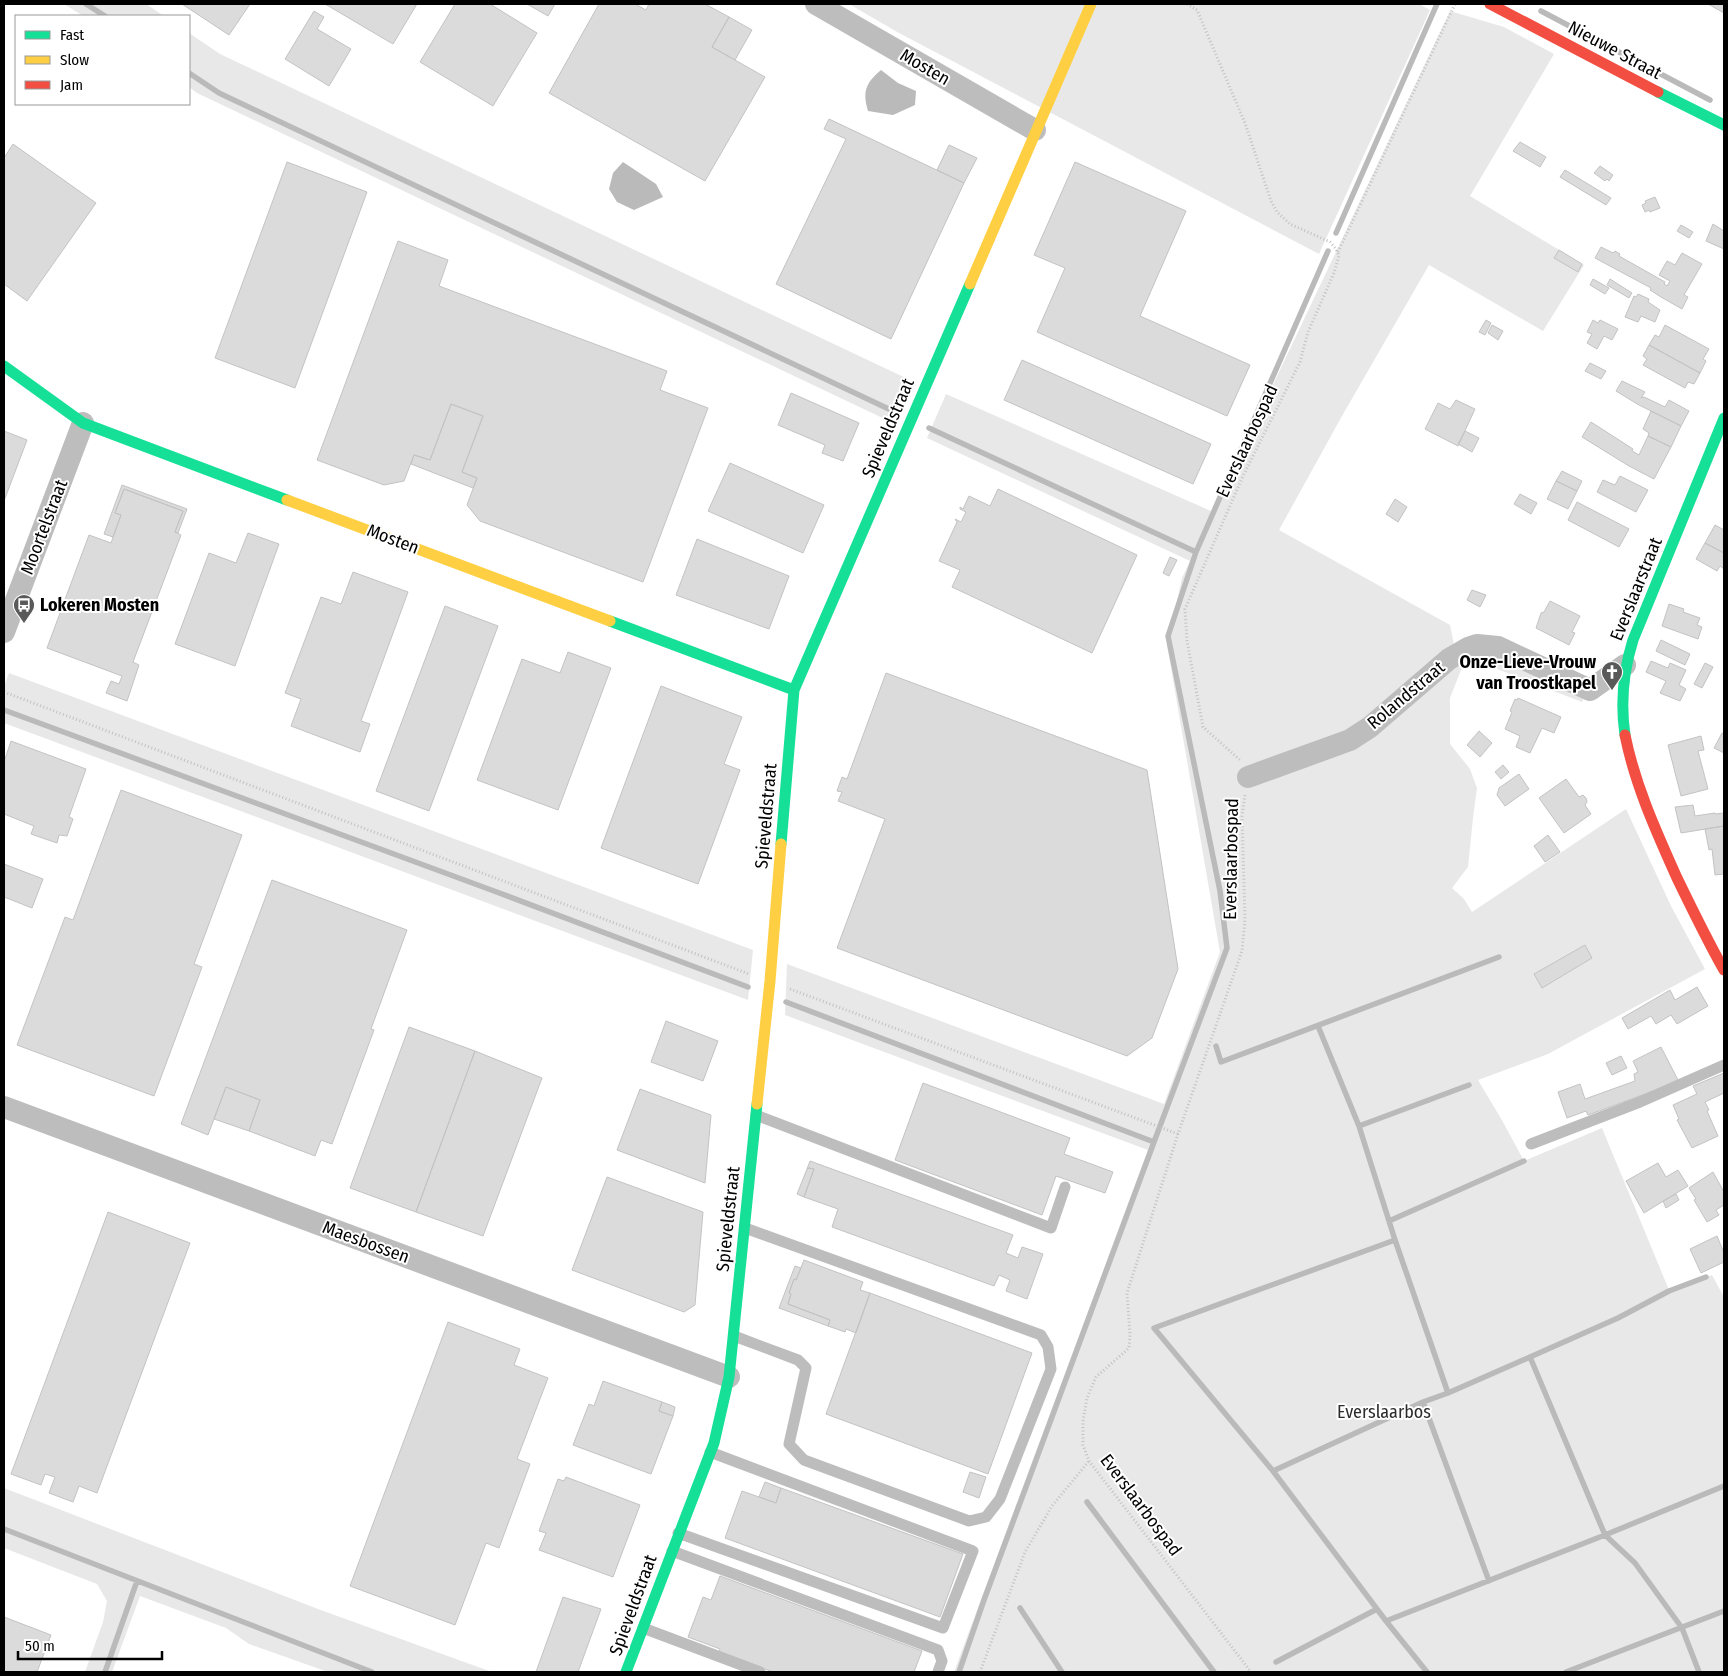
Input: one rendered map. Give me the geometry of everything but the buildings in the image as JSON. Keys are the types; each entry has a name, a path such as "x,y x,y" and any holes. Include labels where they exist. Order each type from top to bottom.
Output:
{"street":[{"name":"Mosten","path":"816,4 1035,130"},
{"name":"Spieveldstraat","path":"626,1672 714,1443 729,1377 770,981 794,690 1091,4"},
{"name":"Nieuwe Straat","path":"1490,4 1724,125"},
{"name":"Mosten","path":"4,366 83,423 794,690"},
{"name":"Everslaarstraat","path":"1724,418 1632,640 1625,665 1622,710 1626,741 1647,810 1696,916 1724,970"},
{"name":"Moortelstraat","path":"4,632 83,423"},
{"name":"Rolandstraat","path":"1248,777 1350,740 1370,727 1449,659 1477,645 1498,647 1590,690 1622,710"},
{"path":"1590,690 1625,665"},
{"name":"Maesbossen","path":"4,1108 729,1377"}],"lane":[{"path":"1530,1144 1640,1102 1724,1065"},
{"path":"756,1115 1051,1228 1065,1187"},
{"path":"734,1336 798,1360 806,1368 789,1444 804,1460 968,1521 986,1517 1000,1499 1050,1369 1048,1347 1041,1335 745,1228"},
{"path":"678,1533 943,1628 973,1551 710,1452"},
{"path":"672,1550 938,1650 942,1661 938,1672"},
{"path":"643,1628 760,1672"}],"path":[{"path":"1187,4 1197,10 1245,123 1271,201 1277,212 1290,224 1330,242 1338,252"},
{"name":"Everslaarbospad","path":"1251,1672 1089,1461 1083,1445 1082,1421 1087,1398 1096,1378 1129,1348 1127,1293 1178,1134 1242,951 1245,920 1242,816 1248,777 1247,767 1203,727 1187,641 1185,609 1244,476 1300,362 1308,332 1334,273 1339,256 1338,252 1456,4"},
{"path":"4,692 1178,1134"},
{"path":"980,1672 1025,1552 1052,1506 1089,1461"}],"green space":[{"path":"64,4 146,4 162,15 81,15"},
{"path":"849,4 1419,4 1430,10 1319,254 899,33"},
{"name":"Everslaarbos","path":"1450,11 1504,27 1554,54 1470,196 1584,265 1543,331 1429,265 1279,530 1450,625 1454,645 1591,681 1582,702 1479,662 1469,664 1461,670 1450,698 1450,744 1470,769 1477,788 1468,867 1452,888 1464,899 1472,912 1626,809 1671,906 1705,969 1548,1054 1478,1080 1524,1161 1602,1128 1669,1290 1712,1275 1724,1297 1724,1672 954,1672 1148,1150 785,1015 787,964 1164,1104 1220,952 1167,645 1182,578 1190,561 927,438 946,394 1211,511 1190,560"},
{"path":"190,34 220,54 910,380 891,422 197,93 190,88"},
{"path":"9,673 753,950 748,1000 4,723 4,686"},
{"path":"4,1488 318,1609 492,1672 328,1672 249,1644 226,1628 140,1596 112,1672 85,1672 103,1622 107,1601 97,1584 4,1548"}],"shaded area":[{"path":"881,70 898,83 916,91 915,105 893,115 868,111 865,98 867,88 872,79"},
{"path":"623,162 656,184 663,197 634,210 617,202 609,189 613,173"}],"waterway":[{"path":"86,4 103,15"},
{"path":"1336,233 1437,4"},
{"path":"1541,11 1710,100"},
{"path":"190,74 219,93 893,411"},
{"path":"1196,552 1328,251"},
{"path":"929,428 1196,552 1168,636 1220,891 1227,948 1154,1142"},
{"path":"4,710 748,987"},
{"path":"1216,1046 1221,1062 1499,957"},
{"path":"786,1002 1154,1142 959,1672"},
{"path":"1318,1026 1359,1126 1395,1240 1448,1393 1530,1357 1605,1535 1635,1563 1682,1628 1699,1672"},
{"path":"1359,1126 1469,1085"},
{"path":"1389,1221 1524,1161"},
{"path":"1395,1240 1154,1328 1273,1471 1386,1621 1427,1672"},
{"path":"1530,1357 1618,1318 1669,1291 1706,1277"},
{"path":"1273,1471 1423,1402 1448,1393"},
{"path":"1423,1402 1489,1581"},
{"path":"1386,1621 1724,1486"},
{"path":"1087,1502 1214,1672"},
{"path":"4,1529 372,1672"},
{"path":"105,1672 137,1581"},
{"path":"1020,1608 1062,1672"},
{"path":"1276,1662 1377,1609"},
{"path":"1566,1672 1724,1611"}],"traffic: fast":[{"path":"1658,92 1724,125"},
{"path":"781,844 794,690 970,284"},
{"path":"4,366 83,423 287,500"},
{"path":"1625,735 1623,687 1633,640 1724,418"},
{"path":"610,621 794,690"},
{"path":"626,1672 714,1443 729,1377 757,1104"}],"traffic: slow":[{"path":"970,284 1091,4"},
{"path":"287,500 610,621"},
{"path":"757,1104 770,981 781,844"}],"traffic: jam":[{"path":"1490,4 1658,92"},
{"path":"1625,735 1634,772 1654,825 1677,878 1724,970"}],"place":[{"name":"Lokeren Mosten","path":"24,624"},
{"name":"Onze-Lieve-Vrouw van Troostkapel","path":"1612,691"}]}
